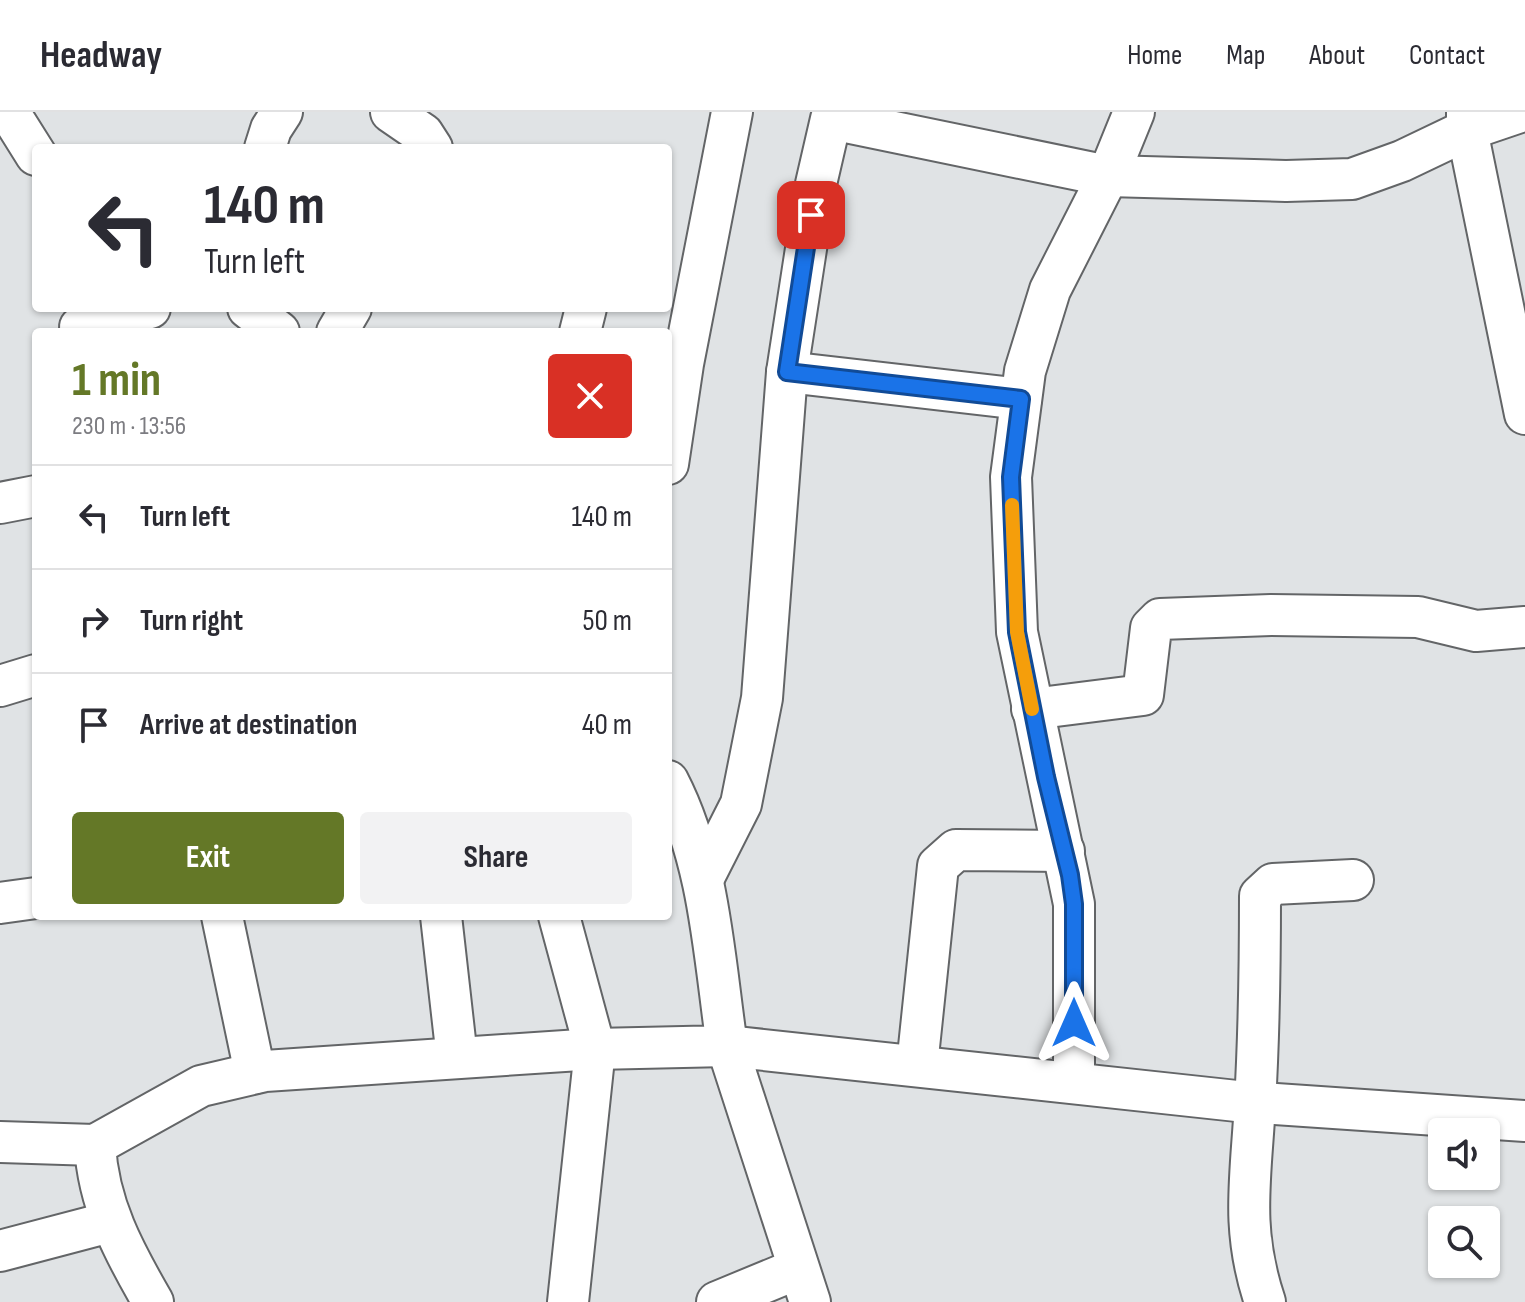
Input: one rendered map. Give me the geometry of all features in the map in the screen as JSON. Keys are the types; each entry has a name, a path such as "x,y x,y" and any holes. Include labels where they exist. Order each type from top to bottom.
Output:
{"street":[{"path":"9,112 32,149"},
{"path":"391,112 423,134 429,144"},
{"path":"672,437 683,364 732,112"},
{"path":"1074,1083 1074,904 1017,632 1011,492 1025,371 1050,290 1108,176 1134,112"},
{"path":"703,879 741,804 762,698 787,372 816,184 832,116 1108,176 1286,181 1352,179 1402,161 1467,121 1520,112"},
{"path":"1467,121 1525,414"},
{"path":"79,322 130,312"},
{"path":"253,312 274,328"},
{"path":"787,372 1021,399"},
{"path":"0,503 32,497"},
{"path":"1032,709 1143,695 1151,628 1160,619 1271,615 1418,617 1476,631 1525,627"},
{"path":"0,686 32,676"},
{"path":"672,790 703,879 727,1046 804,1285 717,1302"},
{"path":"917,1066 938,866 945,856 968,849 1064,851"},
{"path":"1265,1302 1256,1277 1246,1215 1255,1103 1260,896 1273,884 1353,880"},
{"path":"0,903 32,899"},
{"path":"223,920 255,1073"},
{"path":"441,920 457,1058"},
{"path":"560,920 595,1049 568,1302"},
{"path":"0,1142 95,1145 201,1086 255,1073 595,1049 727,1046 1255,1103 1525,1121"},
{"path":"95,1145 99,1185 110,1222 153,1302"},
{"path":"1,1248 110,1222"}],"slow traffic":[{"path":"1012,505 1017,632 1032,709"}],"route":[{"path":"811,215 787,372 1021,399 1011,477 1017,632 1046,777 1070,875 1074,904 1074,1023"}]}
